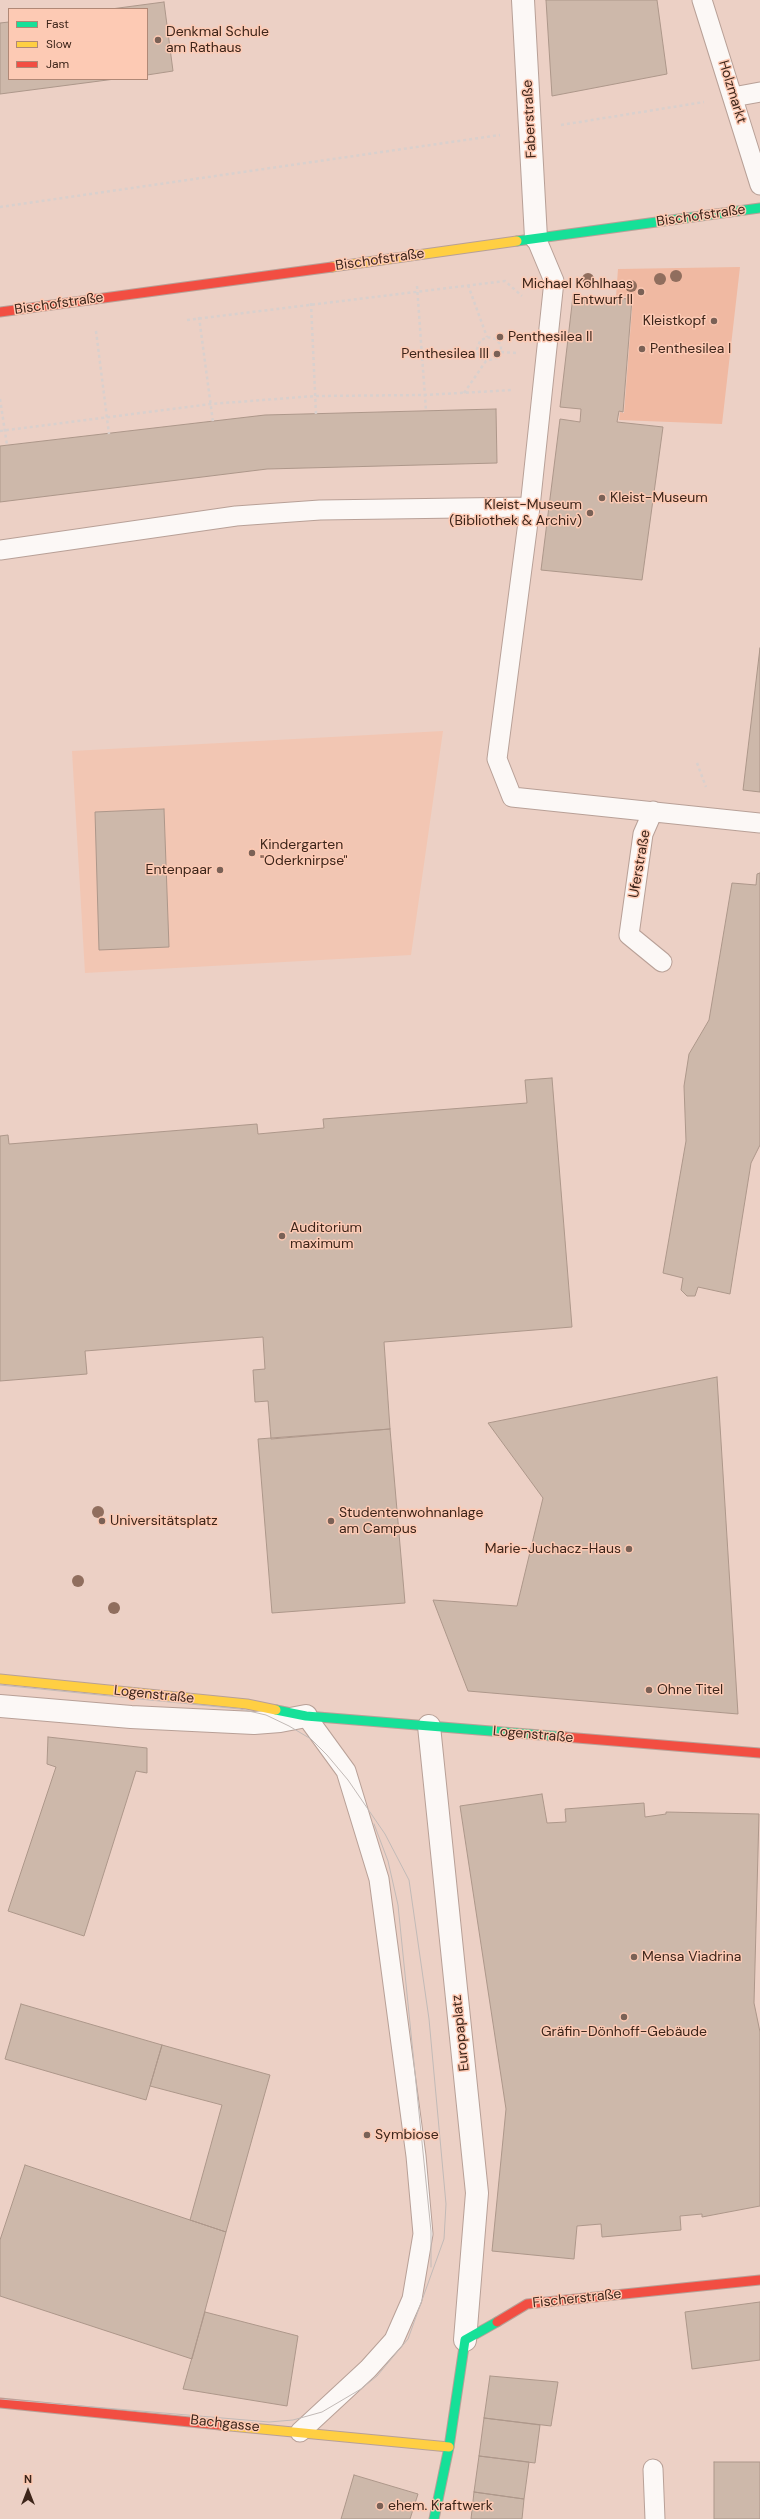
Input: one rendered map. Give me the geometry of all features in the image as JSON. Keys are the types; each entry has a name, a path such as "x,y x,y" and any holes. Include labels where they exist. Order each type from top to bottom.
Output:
{"street":[{"name":"Faberstraße","path":"523,0 536,238"},
{"name":"Bischofstraße","path":"0,312 760,208"},
{"name":"Logenstraße","path":"0,1678 247,1704 306,1716 760,1753"},
{"name":"Logenstraße","path":"0,1706 131,1717 254,1723 280,1721 306,1716"},
{"name":"Europaplatz","path":"429,1726 477,2193 465,2340"},
{"name":"Fischerstraße","path":"465,2340 526,2304 760,2280"},
{"path":"434,2519 449,2447 465,2340"},
{"name":"Bachgasse","path":"0,2403 449,2447"}],"lane":[{"name":"Holzmarkt","path":"702,0 760,185"},
{"path":"733,97 760,92"},
{"path":"536,238 554,281 530,507 497,759 512,797 653,811"},
{"path":"0,550 236,516 320,510 530,507"},
{"name":"Uferstraße","path":"662,962 629,935 643,834 653,811 760,823"},
{"path":"300,2432 368,2369 394,2340 412,2299 423,2234 416,2156 379,1879 346,1771 306,1716"},
{"path":"654,2468 655,2519"}],"path":[{"path":"0,207 531,130 733,97"},
{"path":"184,320 505,281 526,301"},
{"path":"468,285 487,337"},
{"path":"417,291 426,411"},
{"path":"311,304 316,414"},
{"path":"199,319 213,422"},
{"path":"88,332 103,330"},
{"path":"96,331 109,434"},
{"path":"464,393 486,361 498,358 501,352 501,346 496,339 487,337 480,341 477,349 480,357 486,361"},
{"path":"501,352 522,353"},
{"path":"0,431 211,404 316,396 424,395 518,390"},
{"path":"0,399 7,445"}],"shaded area":[{"path":"740,267 722,424 619,420 620,412 624,413 633,297 616,296 618,269"},
{"name":"Kindergarten \"Oderknirpse\"","path":"443,731 411,955 85,973 72,751"}],"building":[{"path":"546,0 657,0 667,74 552,96"},
{"name":"Denkmal Schule am Rathaus","path":"164,2 173,71 148,75 148,8 119,8"},
{"path":"8,22 8,80 107,80 0,94 0,23"},
{"name":"Kleist-Museum","path":"573,296 632,299 623,412 619,411 617,422 663,427 642,580 541,570 560,419 580,422 581,409 560,407"},
{"path":"496,409 497,463 267,469 0,502 0,446 265,415"},
{"path":"760,648 760,792 743,790"},
{"path":"164,809 169,947 99,950 95,812"},
{"path":"760,873 760,1145 751,1163 730,1294 698,1287 695,1296 687,1296 681,1290 683,1278 663,1273 686,1141 684,1086 689,1054 709,1020 732,883 756,885 757,874"},
{"name":"Auditorium maximum","path":"552,1078 572,1327 384,1342 390,1429 271,1439 268,1401 255,1402 253,1370 265,1369 263,1337 85,1351 87,1374 0,1381 0,1136 8,1135 9,1144 257,1124 258,1134 324,1128 323,1119 527,1103 525,1080"},
{"name":"Marie-Juchacz-Haus","path":"717,1377 738,1714 468,1691 433,1600 517,1606 543,1498 488,1423"},
{"name":"Studentenwohnanlage am Campus","path":"390,1429 405,1603 272,1613 258,1439"},
{"path":"48,1737 147,1748 147,1773 136,1771 84,1936 8,1911 56,1767 47,1764"},
{"name":"Gräfin-Dönhoff-Gebäude","path":"542,1794 547,1823 566,1822 565,1809 644,1803 645,1817 666,1814 666,1812 759,1814 754,2003 760,2032 760,2206 702,2217 702,2214 680,2216 681,2230 602,2237 601,2224 577,2226 574,2259 492,2251 506,2109 460,1806"},
{"path":"21,2004 162,2045 146,2100 5,2059"},
{"path":"162,2045 270,2075 226,2232 190,2220 222,2105 150,2086"},
{"path":"25,2165 226,2232 192,2359 0,2296 0,2240"},
{"path":"760,2302 760,2360 692,2369 685,2312"},
{"path":"205,2312 298,2336 287,2406 183,2389"},
{"path":"490,2376 558,2382 551,2426 484,2418"},
{"path":"484,2418 540,2425 535,2463 479,2456"},
{"path":"479,2456 529,2462 524,2499 474,2492"},
{"path":"714,2462 760,2462 760,2519 714,2519"},
{"name":"ehem. Kraftwerk","path":"354,2475 418,2494 410,2519 341,2519"},
{"path":"474,2492 524,2499 522,2519 471,2519"}],"tram line":[{"path":"0,1685 240,1709 266,1715 289,1726 311,1739 327,1755 348,1780 385,1834 409,1880 429,2019 446,2204 444,2239 408,2339 377,2376 361,2389 322,2412 293,2420 269,2422 0,2399"},
{"path":"374,1824 388,1861 398,1905 431,2231 431,2267"}],"traffic: fast":[{"path":"517,241 760,208"},
{"path":"276,1710 306,1716 565,1737"},
{"path":"434,2519 449,2447 465,2340 497,2322"}],"traffic: slow":[{"path":"332,267 517,241"},
{"path":"0,1679 247,1704 276,1710"},
{"path":"220,2425 449,2447"}],"traffic: jam":[{"path":"0,312 332,267"},
{"path":"565,1737 760,1753"},
{"path":"497,2322 527,2304 760,2280"},
{"path":"0,2403 220,2425"}],"place":[{"name":"Denkmal Schule am Rathaus","path":"158,40"},
{"name":"Michael Kohlhaas Entwurf II","path":"641,292"},
{"name":"Kleistkopf","path":"714,321"},
{"name":"Penthesilea II","path":"500,337"},
{"name":"Penthesilea I","path":"642,349"},
{"name":"Penthesilea III","path":"497,354"},
{"name":"Kleist-Museum","path":"602,498"},
{"name":"Kleist-Museum (Bibliothek & Archiv)","path":"590,513"},
{"name":"Kindergarten \"Oderknirpse\"","path":"252,853"},
{"name":"Entenpaar","path":"220,870"},
{"name":"Auditorium maximum","path":"282,1236"},
{"name":"Universitätsplatz","path":"102,1521"},
{"name":"Studentenwohnanlage am Campus","path":"331,1521"},
{"name":"Marie-Juchacz-Haus","path":"629,1549"},
{"name":"Ohne Titel","path":"649,1690"},
{"name":"Mensa Viadrina","path":"634,1957"},
{"name":"Gräfin-Dönhoff-Gebäude","path":"624,2017"},
{"name":"Symbiose","path":"367,2135"},
{"name":"ehem. Kraftwerk","path":"380,2506"}]}
